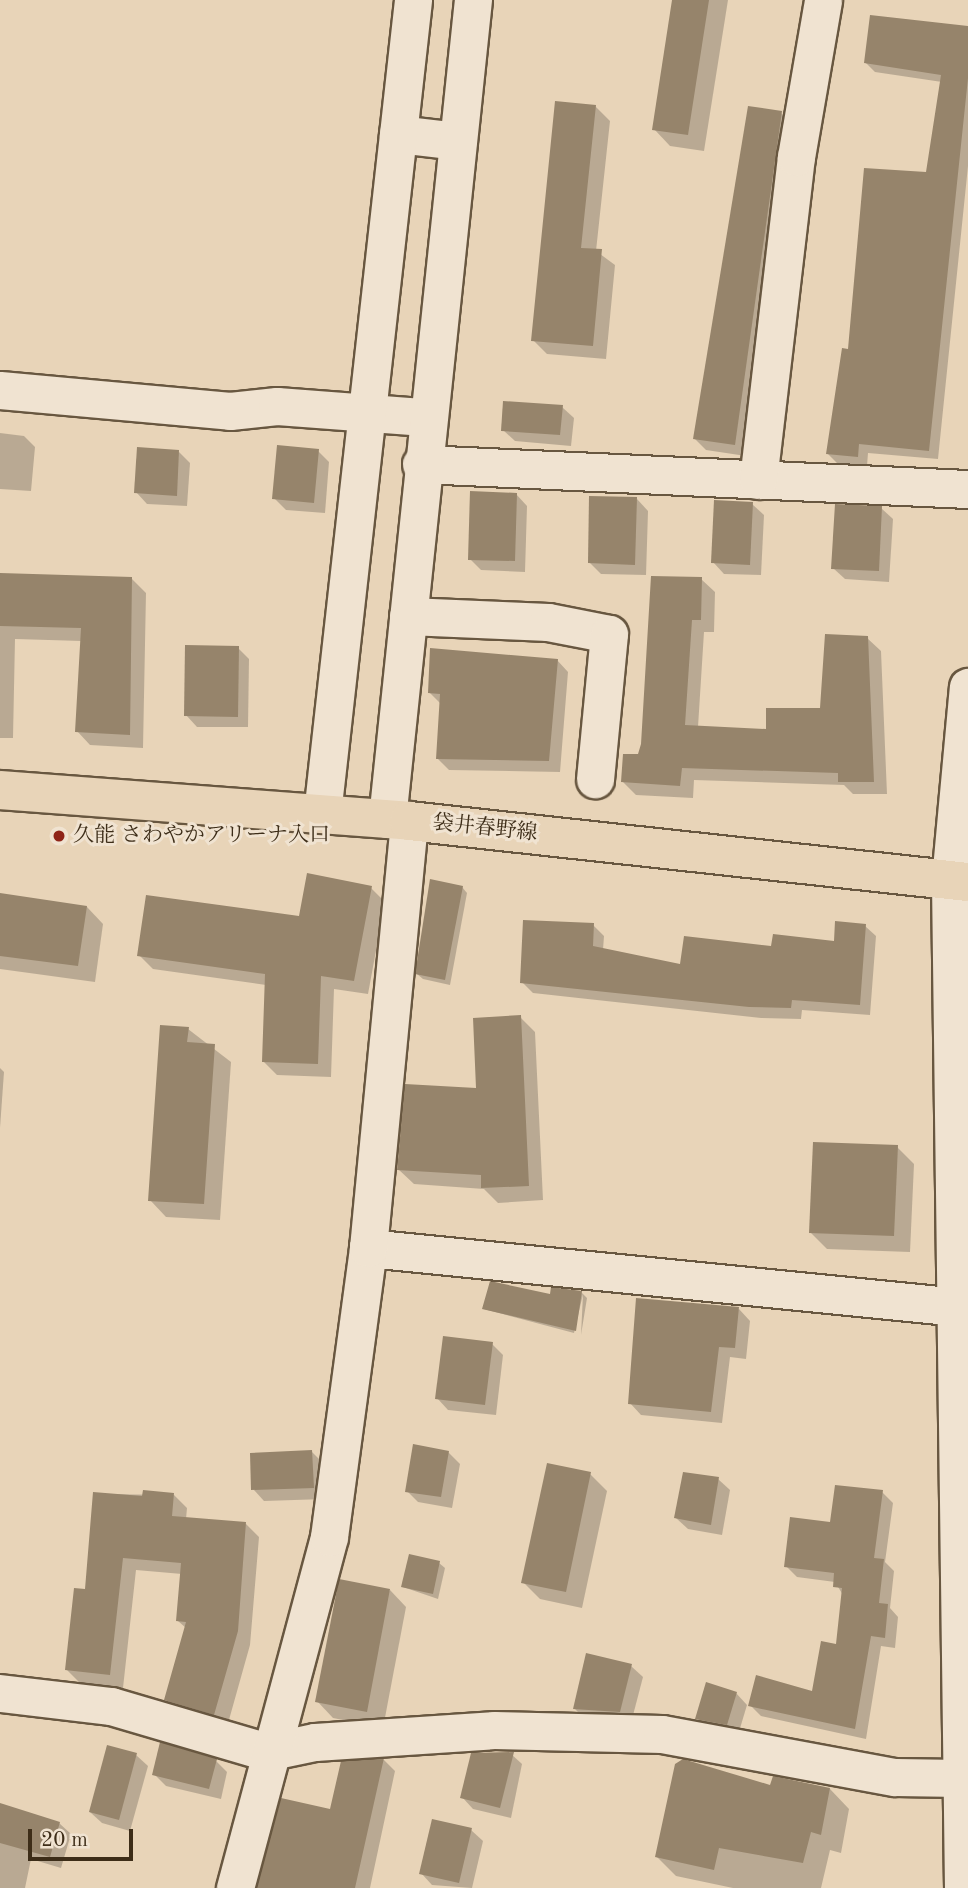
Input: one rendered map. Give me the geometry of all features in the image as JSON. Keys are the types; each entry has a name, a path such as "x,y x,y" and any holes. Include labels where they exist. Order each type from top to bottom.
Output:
{"main road":[{"name":"袋井春野線","path":"0,790 398,820 959,881"}],"street":[{"path":"322,814 413,0"},
{"path":"235,1888 267,1752 329,1537 368,1248 398,820 408,616 425,417 473,0"},
{"path":"758,480 796,157 823,0"},
{"path":"398,134 458,141"},
{"path":"0,390 230,411 369,409 425,417"},
{"path":"421,464 968,489"},
{"path":"408,616 548,622 608,634 595,779"},
{"path":"963,1888 961,1778 966,1693 964,1446 958,1307 959,881 968,687"},
{"path":"368,1248 958,1307"},
{"path":"0,1693 111,1706 267,1752 316,1742 494,1730 662,1734 895,1777 961,1778"}],"building":[{"path":"672,0 709,0 688,135 652,130"},
{"path":"870,15 968,26 968,78 929,451 859,444 858,457 826,454 842,348 848,349 864,168 926,172 941,75 864,63"},
{"path":"555,101 596,105 581,248 602,249 593,346 531,341"},
{"path":"748,106 782,111 735,445 693,439"},
{"path":"503,401 563,405 560,435 501,431"},
{"path":"277,445 319,449 314,503 272,499"},
{"path":"137,447 179,450 177,496 134,493"},
{"path":"470,491 517,493 515,561 468,560"},
{"path":"589,496 637,497 635,565 588,563"},
{"path":"714,500 753,502 750,565 711,563"},
{"path":"835,504 882,506 879,571 831,569"},
{"path":"0,573 132,577 130,735 75,732 81,628 0,626"},
{"path":"651,576 702,577 701,620 692,620 685,725 766,729 766,708 820,708 825,634 868,636 874,782 838,782 838,773 682,768 680,786 621,782 623,754 638,754 641,744"},
{"path":"185,645 239,646 238,717 184,716"},
{"path":"430,648 558,659 549,761 436,759 440,694 428,693"},
{"path":"307,873 372,886 354,981 321,976 318,1064 262,1062 265,974 137,956 146,895 299,916"},
{"path":"430,879 463,886 445,980 415,974"},
{"path":"0,893 87,906 78,966 0,956"},
{"path":"523,920 594,923 593,946 680,964 684,936 771,946 773,934 834,941 835,921 866,924 860,1005 792,1000 791,1008 749,1007 520,983"},
{"path":"521,1015 529,1186 481,1188 481,1175 397,1170 405,1084 476,1088 473,1018"},
{"path":"160,1025 189,1027 187,1042 215,1044 204,1204 148,1201"},
{"path":"813,1142 898,1145 894,1236 809,1233"},
{"path":"490,1281 550,1294 551,1287 582,1291 576,1331 482,1309"},
{"path":"636,1298 739,1307 735,1348 719,1347 711,1412 628,1404"},
{"path":"443,1336 493,1342 485,1405 435,1399"},
{"path":"413,1444 449,1451 441,1497 405,1492"},
{"path":"312,1450 314,1488 251,1490 250,1453"},
{"path":"547,1463 591,1472 566,1592 521,1583"},
{"path":"683,1472 719,1477 711,1525 674,1518"},
{"path":"835,1485 883,1490 874,1558 884,1559 879,1603 888,1604 885,1638 871,1636 855,1729 748,1706 756,1675 812,1691 821,1641 836,1644 842,1588 833,1587 834,1573 784,1567 790,1517 830,1522"},
{"path":"143,1490 174,1493 172,1516 246,1522 238,1631 214,1715 164,1700 186,1622 176,1621 181,1563 123,1558 110,1675 65,1670 74,1588 85,1589 93,1492 142,1496"},
{"path":"409,1554 440,1561 433,1594 401,1587"},
{"path":"339,1579 390,1589 367,1712 315,1702"},
{"path":"586,1653 632,1664 620,1712 573,1709"},
{"path":"706,1682 737,1692 727,1725 695,1719"},
{"path":"160,1742 217,1759 209,1789 152,1775"},
{"path":"107,1745 137,1753 119,1820 89,1812"},
{"path":"514,1752 500,1808 460,1798 471,1753"},
{"path":"384,1758 355,1888 257,1888 281,1798 330,1809 341,1761"},
{"path":"683,1759 770,1785 773,1776 830,1788 821,1835 811,1832 803,1863 719,1848 714,1870 655,1857 675,1764"},
{"path":"0,1803 60,1822 50,1857 0,1843"},
{"path":"432,1819 472,1828 459,1883 419,1874"}],"place":[{"name":"久能 さわやかアリーナ入口","path":"59,836"}]}
